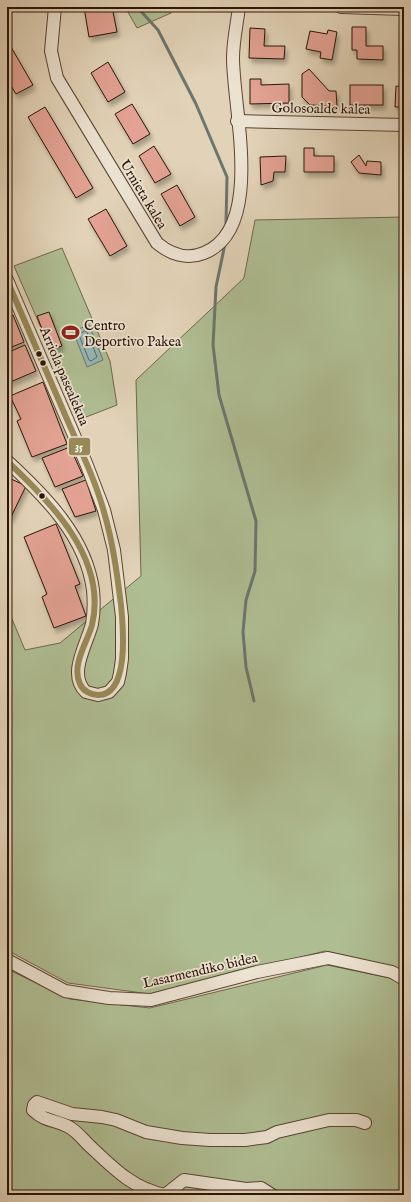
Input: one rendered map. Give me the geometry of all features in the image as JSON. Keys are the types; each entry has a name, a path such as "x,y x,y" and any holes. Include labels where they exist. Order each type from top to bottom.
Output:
{"street":[{"name":"Urnieta kalea","path":"55,7 51,51 57,78 151,235 164,248 174,253 191,256 211,250 224,240 233,224 243,176 237,121 233,57 239,7"},
{"path":"341,7 404,9"},
{"name":"Golosoalde kalea","path":"237,121 404,125"},
{"name":"Arriola pasealekua","path":"7,280 86,463 104,510 114,550 122,617 122,660 118,682 109,692 93,694 86,692 79,682 80,664 92,624 94,602 87,563 55,511 31,483 7,461"},
{"name":"Lasarmendiko bidea","path":"7,960 65,991 109,998 151,1000 257,972 328,958 392,972 404,979"},
{"path":"272,1195 260,1188 246,1189 184,1180 165,1195 142,1188 128,1181 117,1172 68,1126 47,1121 40,1116 34,1110 34,1105 37,1102 72,1114 102,1117 153,1134 210,1140 245,1140 267,1136 277,1132 329,1120 356,1120 365,1123"}],"green space":[{"path":"125,7 174,7 171,13 137,28"},
{"path":"404,217 404,971 395,967 325,951 150,994 68,983 7,950 7,607 25,650 60,643 141,576 136,380 244,278 255,220"},
{"name":"Centro Deportivo Pakea","path":"62,248 110,361 117,405 81,419 14,266"},
{"path":"327,965 395,979 404,984 404,1195 7,1195 7,969 70,999 150,1008"}],"water":[{"path":"89,325 103,360 87,367 73,331"}],"building":[{"path":"84,7 112,7 117,32 89,37"},
{"path":"400,26 404,26 404,57 400,57"},
{"path":"352,27 366,27 366,46 383,46 383,60 357,59 357,50 352,50"},
{"path":"250,28 265,29 264,46 285,46 284,59 249,58"},
{"path":"328,30 337,32 332,60 320,58 321,52 306,49 310,31 327,34"},
{"path":"11,47 33,85 16,94 7,79 7,50"},
{"path":"108,62 125,92 108,102 91,73"},
{"path":"309,69 329,91 336,91 337,106 310,105 302,97 302,74"},
{"path":"250,79 261,79 261,85 289,84 289,103 250,104"},
{"path":"350,85 383,85 383,105 350,105"},
{"path":"396,86 404,87 404,107 395,107"},
{"path":"132,104 150,134 133,144 115,114"},
{"path":"45,107 93,188 76,198 28,117"},
{"path":"154,146 171,174 155,183 139,156"},
{"path":"304,148 314,148 314,156 334,156 334,172 304,172"},
{"path":"400,154 404,154 404,169 400,167"},
{"path":"359,155 366,166 367,161 381,162 381,175 359,173 351,162"},
{"path":"286,156 285,172 274,172 273,181 261,185 260,157"},
{"path":"177,185 195,217 180,226 161,194"},
{"path":"106,209 127,246 110,256 88,219"},
{"path":"49,312 62,346 50,350 37,316"},
{"path":"13,315 24,342 7,349 7,318"},
{"path":"25,345 36,371 8,383 7,353"},
{"path":"43,382 67,444 32,457 17,421 21,419 10,396"},
{"path":"70,447 83,476 55,487 42,458"},
{"path":"7,477 26,486 10,519 7,518"},
{"path":"86,480 96,511 75,517 62,489"},
{"path":"56,524 80,584 75,586 86,616 54,628 42,597 47,594 24,537"}],"waterway":[{"path":"137,7 158,30 196,104 227,177 226,223"},
{"path":"225,244 216,287 213,345 219,395 256,521 255,571 246,600 243,632 246,667 254,701"}],"transit line":[{"name":"35","path":"7,280 88,468 101,501 107,524 118,581 123,628 120,672 115,684 108,692 98,695 88,692 83,689 78,677 77,669 92,625 95,601 92,577 83,555 72,533 57,513 41,494 7,461"}],"place":[{"name":"Centro Deportivo Pakea","path":"71,333"}]}
